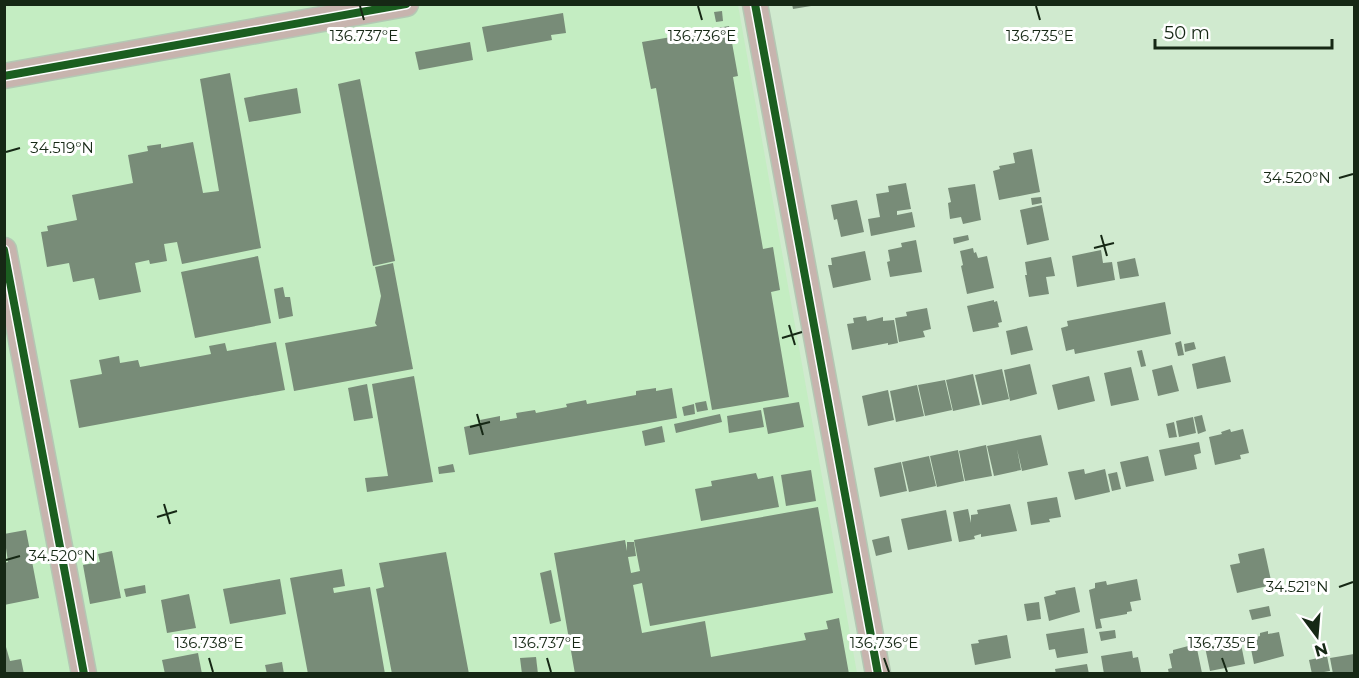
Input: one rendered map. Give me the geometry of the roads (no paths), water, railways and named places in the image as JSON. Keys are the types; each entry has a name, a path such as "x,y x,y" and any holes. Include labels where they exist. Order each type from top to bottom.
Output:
{"street":[{"path":"4,76 406,4"},
{"path":"755,4 878,674"},
{"path":"4,250 84,674"}]}
